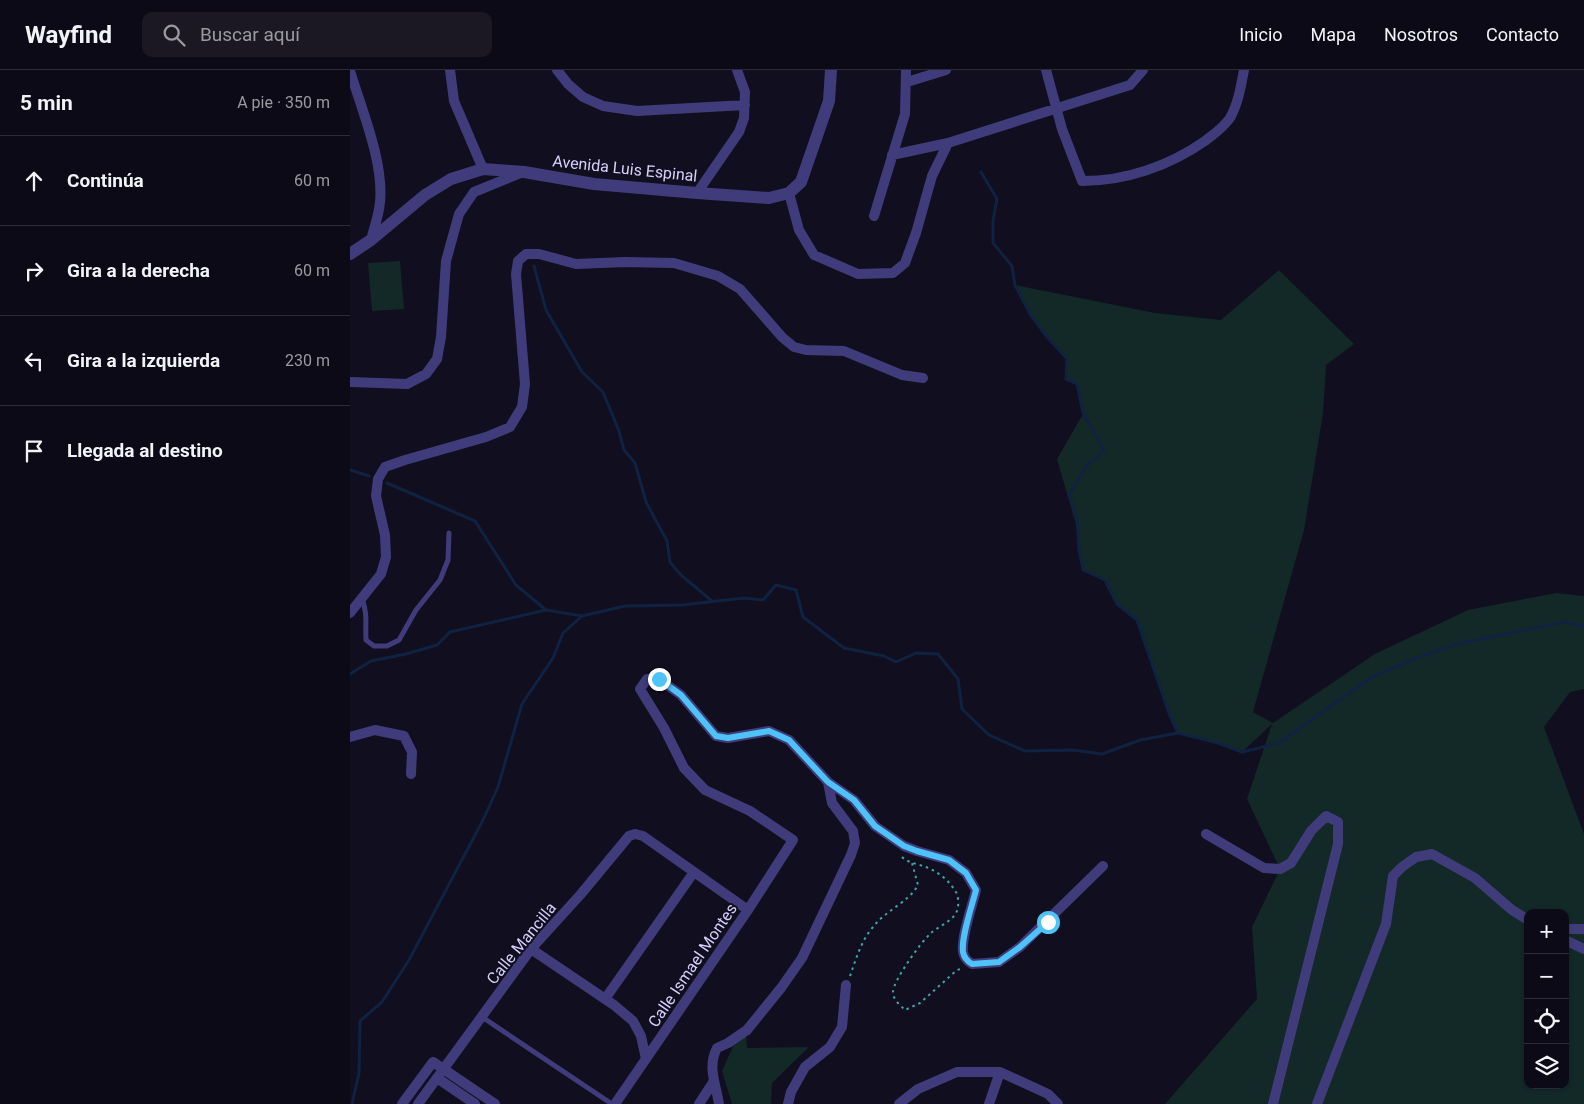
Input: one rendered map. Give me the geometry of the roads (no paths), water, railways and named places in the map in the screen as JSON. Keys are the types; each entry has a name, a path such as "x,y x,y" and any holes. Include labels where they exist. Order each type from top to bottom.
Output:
{"street":[{"path":"450,70 454,100 483,170"},
{"path":"557,70 568,84 583,97 603,106 637,111 688,106 744,104"},
{"path":"698,193 739,132 744,118 745,92 738,70"},
{"path":"831,70 829,101 801,182 789,193 799,230 814,255 858,274 893,272 905,264 916,234 932,176 948,143"},
{"path":"874,216 905,114 906,70"},
{"path":"907,82 946,70"},
{"path":"1046,70 1058,108 1062,129 1082,180 1101,180 1156,168 1190,152 1220,131 1230,117 1241,89 1244,70"},
{"path":"892,155 948,143 1130,84 1143,70"},
{"path":"350,71 374,150 380,179 380,204 371,240"},
{"name":"Avenida Luis Espinal","path":"350,254 371,240 425,195 451,179 483,170 524,172 594,184 698,193 769,198 789,193"},
{"path":"350,382 408,384 426,374 436,360 441,337 446,261 459,214 474,192 524,172"},
{"path":"350,613 381,574 386,557 385,535 376,496 378,479 385,467 486,438 502,431 510,427 522,407 525,384 516,274 518,261 526,254 539,254 576,264 674,263 718,276 740,289 794,348 844,351 902,375 923,378"},
{"name":"Calle Ismael Montes","path":"613,1104 748,910 793,840 750,811 705,790 684,768 664,728 640,689 647,679 659,679 681,695 716,736 728,738 769,731 789,740 828,782"},
{"path":"350,736 375,730 404,736 412,752 411,774"},
{"path":"828,782 854,800 875,826 904,846 949,860 966,873 976,890 963,940 963,954 966,961 972,964 999,962 1020,947 1103,866"},
{"path":"719,1104 712,1073 712,1056 717,1048 747,1030 781,988 802,958 851,855 854,843 853,831 832,803 828,782"},
{"path":"1206,834 1264,868 1280,869 1291,863 1311,831 1326,816 1338,822 1338,844 1273,1104"},
{"name":"Calle Mancilla","path":"418,1104 531,949 581,894 629,836 635,834 643,836 694,872"},
{"path":"1317,1104 1386,924 1393,876 1402,867 1416,857 1432,854 1475,878 1512,910 1524,918"},
{"path":"605,999 694,872 748,910"},
{"path":"1569,929 1584,929"},
{"path":"1569,942 1584,949"},
{"path":"531,949 605,999 633,1021 641,1036 646,1059"},
{"path":"788,1104 791,1092 805,1067 830,1047 842,1027 846,985"},
{"path":"402,1104 432,1062 487,1102"},
{"path":"899,1104 918,1089 957,1072 1000,1072 1048,1094 1058,1104"},
{"path":"989,1104 1000,1072"},
{"path":"437,1078 475,1104"},
{"path":"699,1104 714,1081"}],"lane":[{"path":"362,599 367,612 366,640 374,646 387,646 399,640 416,610 440,580 448,560 449,533"},
{"path":"482,1017 613,1104"}],"waterway":[{"path":"981,172 997,199 993,221 993,243 1012,266 1015,285 1030,314 1067,359 1066,379 1077,384 1083,413 1104,450 1086,467 1069,495 1077,518 1079,550 1083,570 1105,580 1117,604 1137,620 1170,716 1178,733"},
{"path":"534,266 546,310 582,372 603,392 619,431 624,450 635,463 646,502 667,541 670,562 681,575 712,601"},
{"path":"350,470 369,476"},
{"path":"387,483 475,521 516,585 546,610 582,616"},
{"path":"352,1104 359,1073 360,1021 382,1002 409,960 483,820 498,787 522,704 553,658 563,633 582,616 625,606 682,605 744,598 763,600 776,585 796,590 803,617 844,648 884,656 896,662 916,653 938,654 958,679 962,709 989,735 1025,751 1073,750 1102,754 1140,740 1178,733 1218,743 1242,752 1279,743 1372,677 1416,658 1458,644 1564,622 1584,626"},
{"path":"350,674 371,661 437,645 450,632 546,610"}]}
